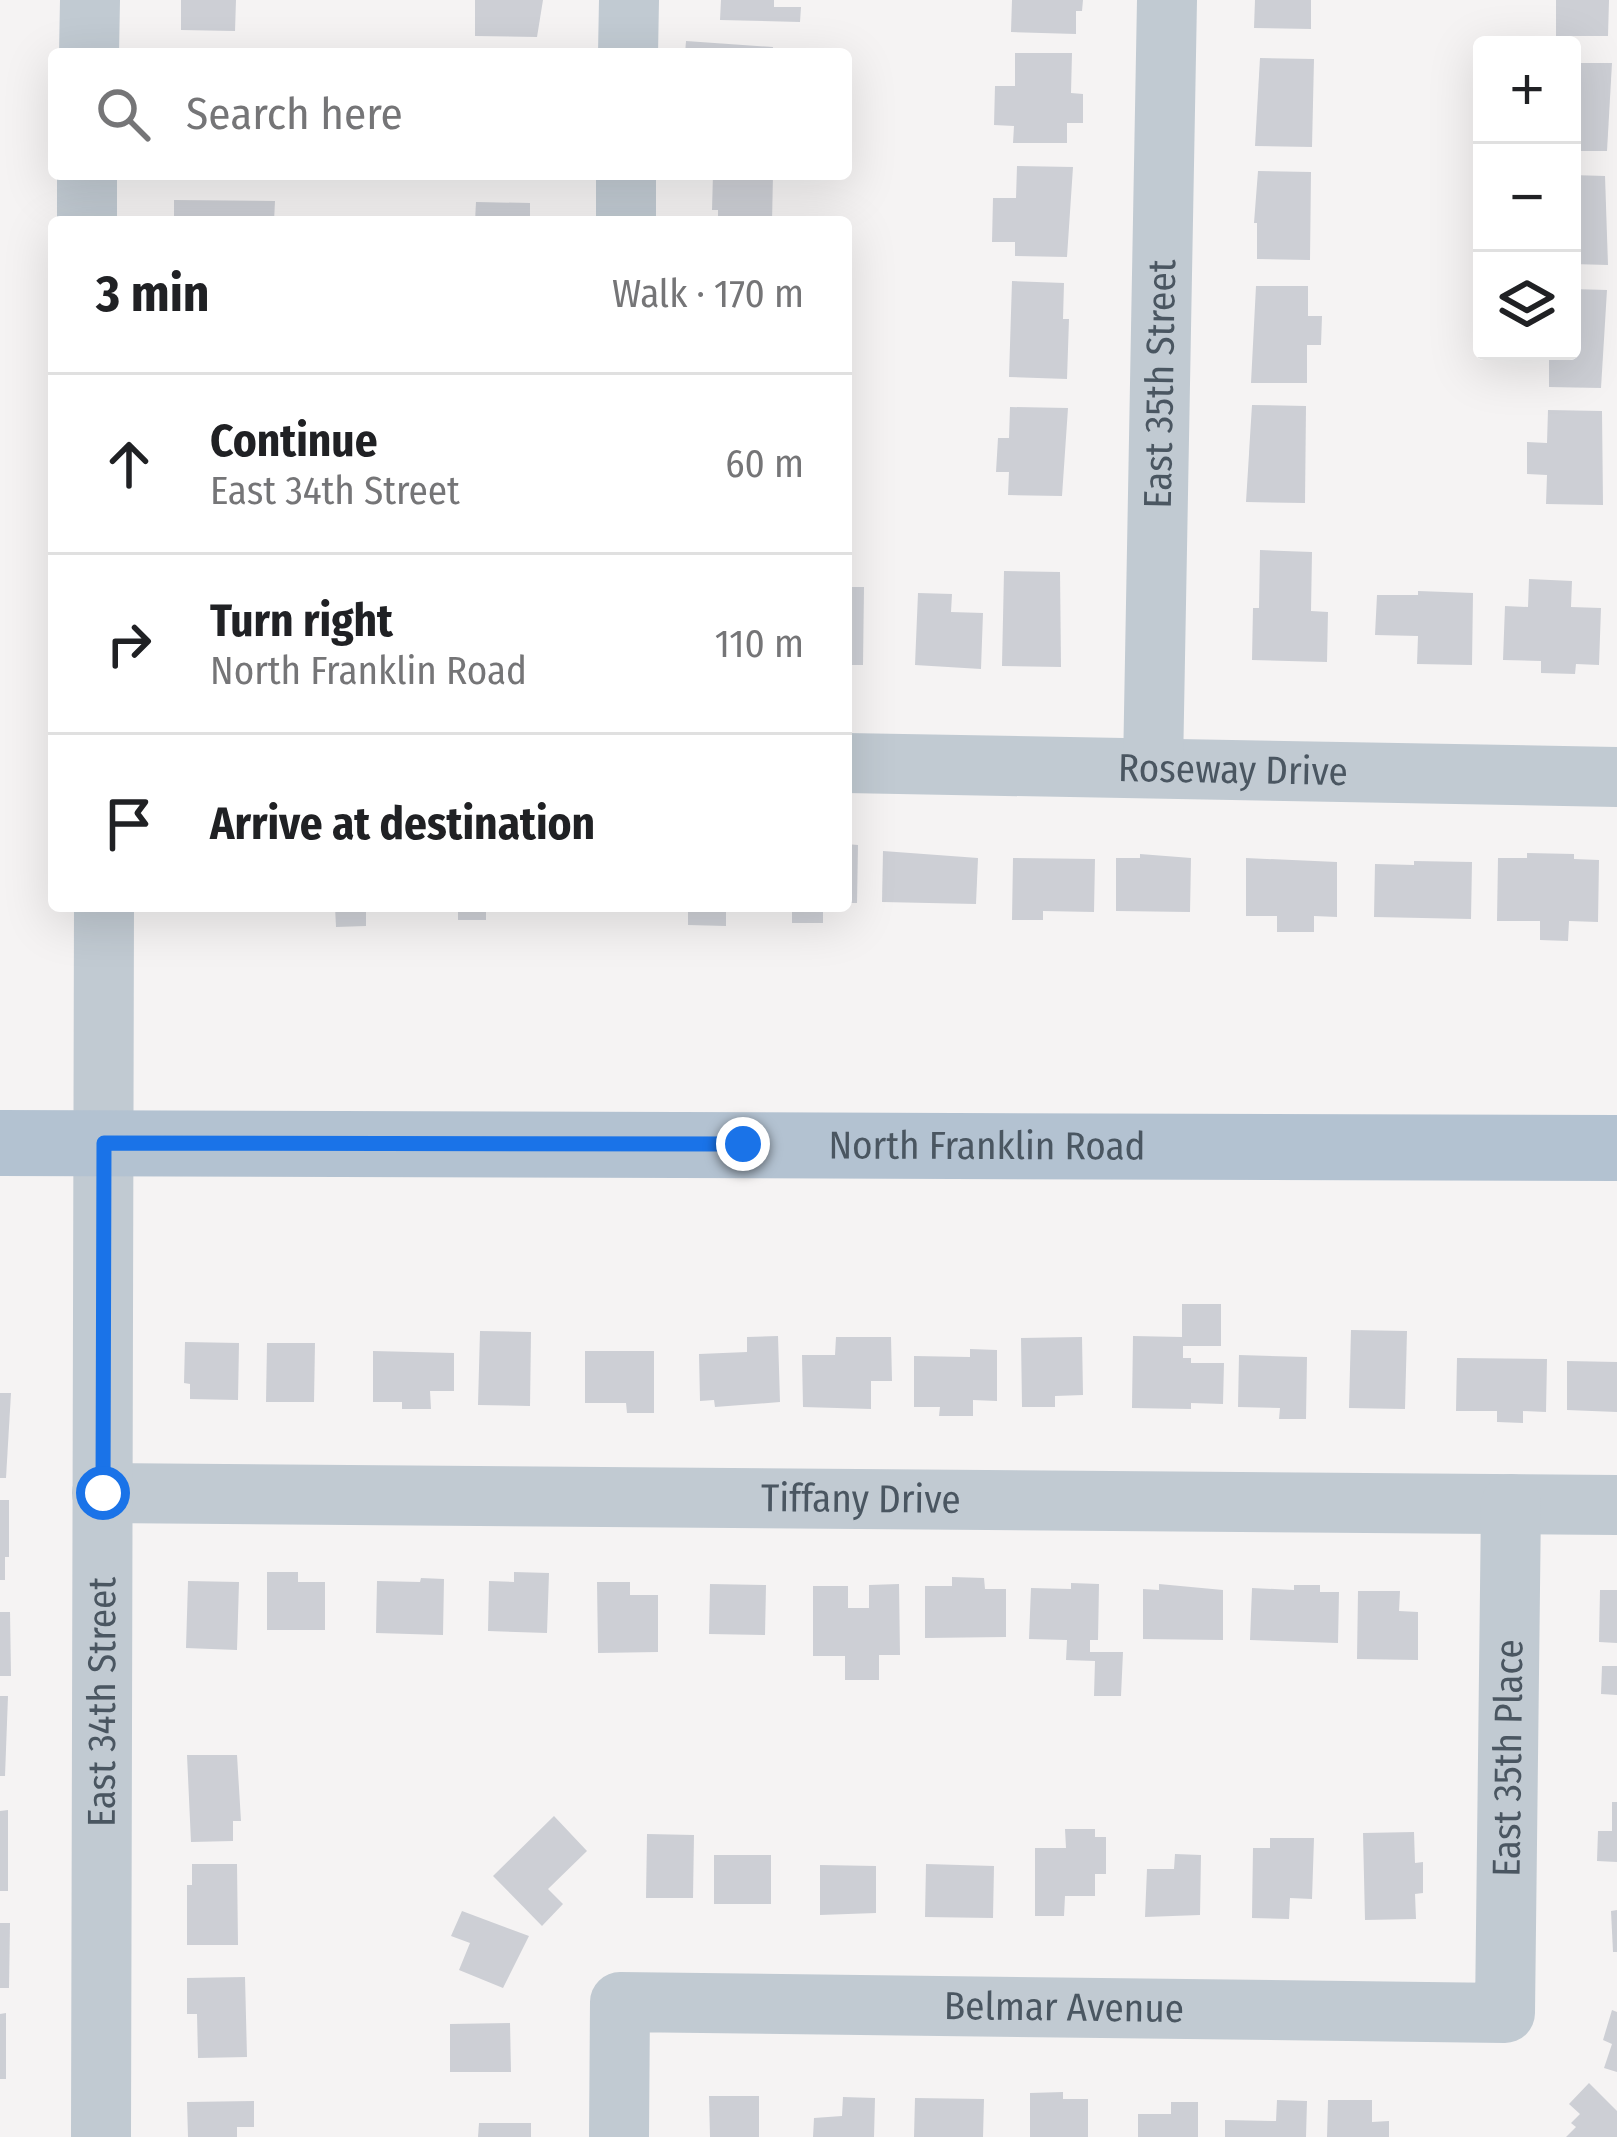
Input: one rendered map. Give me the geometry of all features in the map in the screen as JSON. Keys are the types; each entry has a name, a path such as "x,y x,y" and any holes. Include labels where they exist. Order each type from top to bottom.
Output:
{"main road":[{"name":"North Franklin Road","path":"0,1143 1617,1148"}],"street":[{"path":"89,48 90,0"},
{"path":"628,48 629,0"},
{"name":"East 35th Street","path":"1153,768 1167,0"},
{"path":"87,180 87,216"},
{"path":"626,180 626,216"},
{"name":"Roseway Drive","path":"852,763 1617,777"},
{"name":"East 34th Street","path":"101,2137 104,912"},
{"name":"Tiffany Drive","path":"103,1493 1617,1505"},
{"name":"East 35th Place","path":"1505,2013 1511,1504"},
{"name":"Belmar Avenue","path":"619,2137 620,2002 1505,2013"}],"building":[{"path":"181,0 236,0 235,31 181,30"},
{"path":"475,0 543,0 537,37 475,36"},
{"path":"721,0 774,0 774,7 801,7 800,22 720,20"},
{"path":"1012,0 1083,0 1082,11 1076,11 1076,34 1011,32"},
{"path":"1255,0 1311,0 1311,29 1254,28"},
{"path":"1556,0 1609,0 1608,36 1556,36"},
{"path":"686,41 773,47 773,48 685,48"},
{"path":"1015,53 1072,53 1071,93 1083,94 1083,123 1067,123 1067,143 1013,143 1014,126 994,125 995,86 1015,86"},
{"path":"1260,58 1314,59 1312,147 1255,146"},
{"path":"1581,63 1612,63 1607,151 1581,151"},
{"path":"1017,166 1073,167 1067,257 1015,256 1015,242 992,242 993,198 1016,198"},
{"path":"1258,171 1311,172 1310,260 1257,259"},
{"path":"1581,175 1605,176 1608,265 1581,264"},
{"path":"713,180 773,180 772,216 718,216 718,210 712,210"},
{"path":"174,200 275,201 274,216 174,216"},
{"path":"476,202 530,203 530,216 475,216"},
{"path":"1012,281 1064,283 1063,319 1069,319 1067,379 1009,377"},
{"path":"1256,286 1308,286 1308,316 1322,316 1321,345 1307,345 1307,383 1251,383"},
{"path":"1581,289 1607,290 1601,388 1549,387 1549,360 1581,360"},
{"path":"1252,405 1306,406 1305,503 1246,502"},
{"path":"1010,407 1068,408 1062,496 1008,495 1009,472 996,472 998,438 1009,438"},
{"path":"1548,410 1602,411 1603,505 1546,504 1547,475 1527,474 1527,442 1547,443"},
{"path":"1260,550 1312,552 1311,611 1328,612 1327,662 1252,660"},
{"path":"1004,571 1060,572 1061,667 1002,666"},
{"path":"1529,579 1572,581 1571,607 1601,608 1599,665 1576,664 1575,674 1541,673 1541,661 1503,660 1505,606 1528,607"},
{"path":"852,587 864,587 863,665 852,665"},
{"path":"1418,591 1473,593 1472,665 1417,664 1418,636 1375,635 1377,595 1418,595"},
{"path":"918,593 952,594 951,612 983,613 981,669 915,665"},
{"path":"852,844 858,845 857,903 852,903"},
{"path":"883,851 978,858 976,904 882,902"},
{"path":"1527,853 1599,860 1598,922 1569,921 1568,941 1540,940 1540,921 1497,921 1498,858 1527,858"},
{"path":"1140,854 1191,858 1190,912 1116,911 1116,858 1140,858"},
{"path":"1013,858 1095,859 1094,912 1043,911 1043,920 1012,920"},
{"path":"1246,858 1337,862 1337,917 1314,916 1314,932 1277,932 1277,916 1246,916"},
{"path":"1414,861 1472,862 1471,919 1374,917 1375,864 1414,865"},
{"path":"335,912 366,912 366,926 336,927"},
{"path":"458,912 486,912 486,920 458,920"},
{"path":"688,912 726,912 726,926 688,925"},
{"path":"792,912 823,912 823,923 792,923"},
{"path":"1182,1304 1221,1304 1221,1346 1183,1346 1183,1358 1191,1358 1191,1363 1224,1363 1223,1404 1132,1408 1133,1336 1182,1337"},
{"path":"1351,1330 1407,1331 1405,1409 1349,1408"},
{"path":"480,1331 531,1332 530,1406 478,1405"},
{"path":"778,1336 780,1402 715,1407 714,1400 700,1401 699,1354 747,1352 747,1337"},
{"path":"836,1337 891,1337 892,1381 871,1381 871,1409 803,1407 802,1355 835,1355"},
{"path":"1082,1337 1083,1395 1055,1396 1055,1407 1022,1407 1021,1338"},
{"path":"185,1342 239,1343 238,1400 190,1399 190,1384 184,1383"},
{"path":"267,1343 315,1343 314,1402 266,1402"},
{"path":"970,1349 997,1350 997,1401 973,1400 973,1416 939,1416 940,1407 914,1407 914,1356 970,1357"},
{"path":"373,1351 454,1353 454,1391 430,1391 431,1409 373,1402"},
{"path":"585,1351 654,1351 654,1413 627,1413 626,1403 585,1403"},
{"path":"1239,1355 1307,1357 1306,1419 1279,1419 1280,1408 1238,1407"},
{"path":"1457,1358 1547,1359 1546,1412 1523,1411 1523,1423 1497,1422 1497,1411 1456,1411"},
{"path":"1567,1361 1617,1362 1617,1412 1567,1410"},
{"path":"0,1393 11,1393 6,1478 0,1478"},
{"path":"0,1500 9,1500 5,1580 0,1580"},
{"path":"267,1572 298,1572 298,1582 325,1582 325,1630 267,1630"},
{"path":"514,1572 549,1573 547,1633 488,1631 489,1581 514,1582"},
{"path":"952,1577 984,1578 985,1589 1006,1589 1006,1637 925,1638 925,1586 952,1586"},
{"path":"421,1578 444,1579 443,1635 376,1633 377,1581 420,1582"},
{"path":"188,1581 239,1582 237,1650 186,1648"},
{"path":"597,1582 630,1582 630,1595 658,1595 658,1652 598,1653"},
{"path":"1071,1583 1099,1584 1098,1640 1090,1640 1090,1652 1123,1652 1121,1696 1094,1696 1095,1661 1066,1660 1067,1640 1029,1639 1031,1588 1071,1589"},
{"path":"710,1584 766,1585 765,1635 709,1634"},
{"path":"899,1584 900,1655 879,1655 879,1680 845,1680 845,1656 813,1656 813,1586 848,1586 848,1608 869,1608 869,1585"},
{"path":"1159,1584 1223,1590 1223,1640 1143,1639 1143,1589 1159,1590"},
{"path":"1294,1585 1320,1585 1320,1592 1339,1592 1338,1643 1250,1640 1252,1588 1294,1590"},
{"path":"1600,1590 1617,1590 1617,1643 1599,1642"},
{"path":"1358,1591 1400,1591 1399,1611 1418,1612 1418,1660 1357,1659"},
{"path":"0,1612 10,1612 11,1676 0,1676"},
{"path":"1602,1666 1617,1666 1617,1695 1601,1694"},
{"path":"0,1696 8,1696 5,1776 0,1776"},
{"path":"187,1755 237,1755 241,1821 233,1821 233,1841 191,1842"},
{"path":"1612,1802 1617,1802 1617,1862 1597,1861 1598,1831 1612,1831"},
{"path":"8,1810 8,1891 0,1891 0,1811"},
{"path":"554,1816 587,1851 548,1889 563,1904 542,1926 493,1876"},
{"path":"1065,1829 1095,1829 1095,1837 1106,1837 1106,1874 1095,1874 1095,1896 1065,1896 1064,1916 1035,1916 1035,1848 1066,1848"},
{"path":"1414,1832 1415,1863 1423,1862 1423,1893 1415,1894 1416,1919 1365,1920 1363,1833"},
{"path":"647,1834 694,1835 693,1898 646,1898"},
{"path":"1270,1838 1314,1838 1312,1899 1290,1898 1289,1919 1252,1918 1253,1848 1270,1848"},
{"path":"1175,1854 1201,1855 1200,1915 1145,1917 1147,1869 1174,1869"},
{"path":"714,1855 771,1855 771,1904 714,1904"},
{"path":"192,1864 237,1864 238,1945 187,1945 187,1885 192,1885"},
{"path":"926,1864 994,1866 993,1918 925,1917"},
{"path":"820,1865 876,1866 876,1913 820,1915"},
{"path":"1617,1910 1617,1952 1613,1952 1611,1911"},
{"path":"462,1911 529,1936 503,1988 459,1970 470,1943 451,1936"},
{"path":"0,1923 10,1923 9,1988 0,1988"},
{"path":"245,1977 247,2057 198,2058 197,2014 187,2014 187,1978"},
{"path":"1612,2010 1617,2012 1617,2072 1604,2068 1612,2044 1603,2040"},
{"path":"6,2013 6,2079 0,2079 0,2014"},
{"path":"510,2023 511,2072 450,2072 450,2024"},
{"path":"1589,2083 1617,2111 1617,2137 1566,2137 1580,2114 1569,2104"},
{"path":"1063,2092 1063,2099 1088,2099 1088,2137 1030,2137 1030,2093"},
{"path":"709,2096 759,2096 759,2137 710,2137"},
{"path":"843,2097 875,2098 874,2137 813,2137 814,2118 842,2116"},
{"path":"915,2098 984,2099 983,2137 914,2137"},
{"path":"1277,2100 1307,2101 1306,2137 1225,2137 1225,2120 1276,2121"},
{"path":"1328,2100 1372,2100 1372,2122 1389,2121 1389,2137 1327,2137"},
{"path":"254,2101 254,2127 237,2127 237,2137 188,2137 187,2102"},
{"path":"1171,2102 1198,2102 1198,2137 1138,2137 1138,2114 1171,2114"},
{"path":"479,2123 531,2123 531,2137 478,2137"}],"route":[{"path":"103,1493 104,1143 743,1144"}]}
